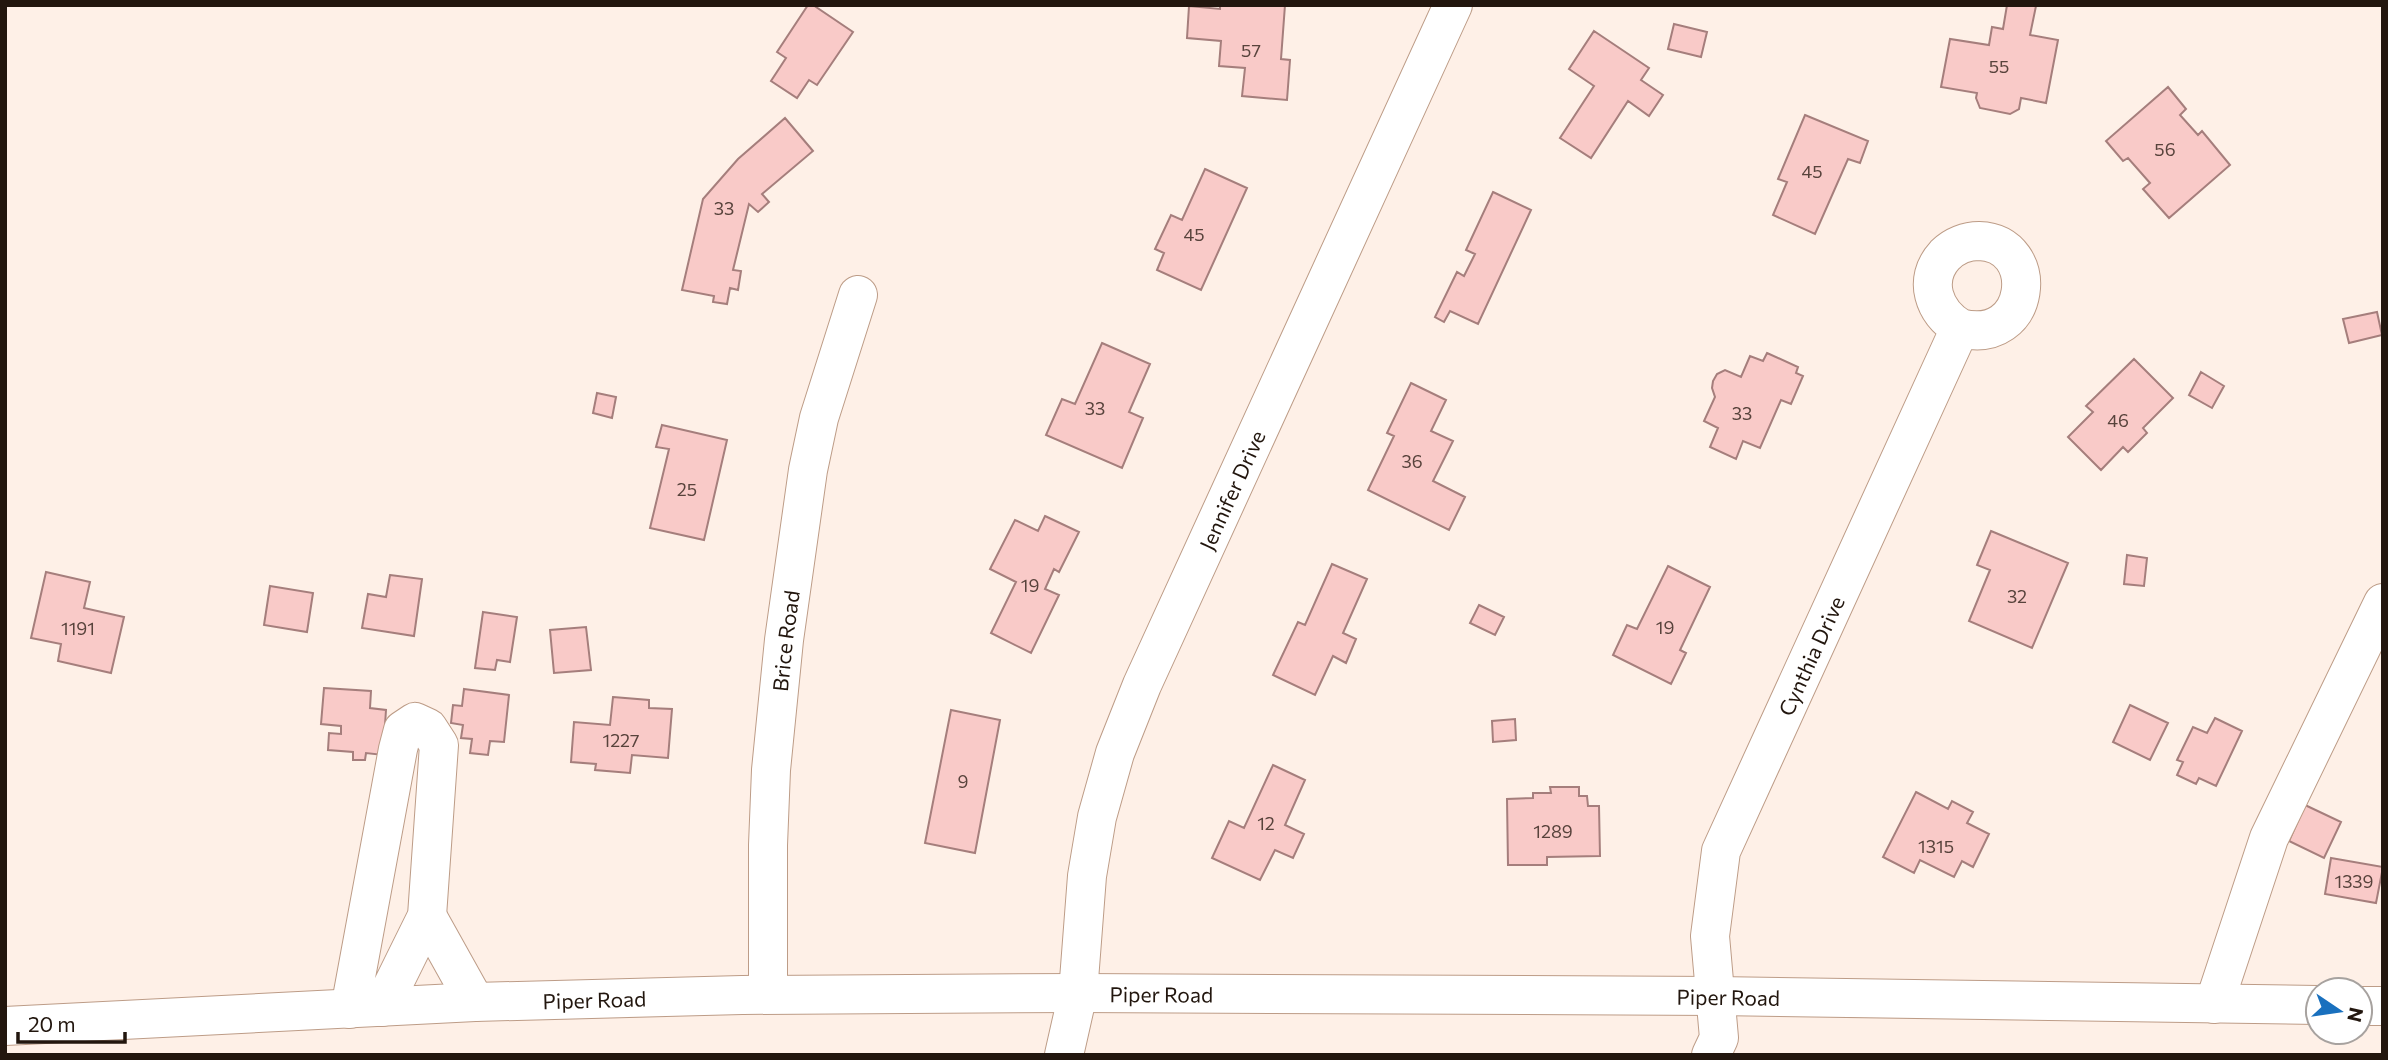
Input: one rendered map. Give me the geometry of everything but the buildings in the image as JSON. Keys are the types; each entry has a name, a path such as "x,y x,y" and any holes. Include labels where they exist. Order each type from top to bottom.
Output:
{"street":[{"name":"Jennifer Drive","path":"1063,1055 1078,993 1090,856 1104,788 1115,753 1142,685 1453,5"},
{"name":"Brice Road","path":"768,994 771,770 785,640 808,470 816,431 858,295"},
{"name":"Cynthia Drive","path":"1711,1055 1719,1038 1710,936 1721,850 1960,328"},
{"path":"2214,1004 2269,838 2383,603"},
{"path":"415,722 428,728 439,745 427,916 366,1008 398,749 403,730 415,722"},
{"path":"427,916 475,1002"},
{"name":"Piper Road","path":"5,1026 475,1002 768,994 1717,996 2304,1005"}]}
